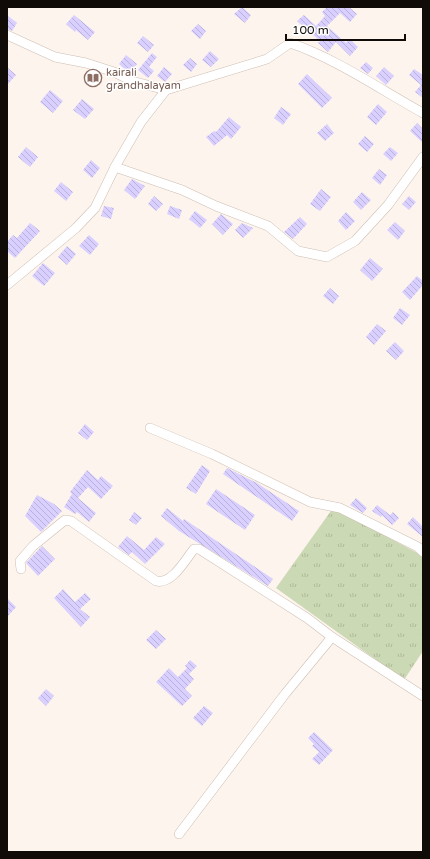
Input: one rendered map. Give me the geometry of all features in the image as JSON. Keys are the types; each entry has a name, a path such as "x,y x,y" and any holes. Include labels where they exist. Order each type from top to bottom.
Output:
{"street":[{"path":"8,37 55,57 86,63 114,72 132,81 166,90 267,59 290,43 304,48 342,67 423,112"},
{"path":"7,285 86,218 104,193 115,167 141,122 166,90"},
{"path":"115,167 182,190 216,206 268,226 298,251 327,257 355,241 388,205 423,157"},
{"path":"150,428 212,454 310,502 340,508 418,547 423,552"},
{"path":"22,569 20,561 33,546 66,520 71,521 156,581 160,582 166,581 172,576 194,549 199,549 307,618 332,637 423,696"},
{"path":"179,834 285,694 332,637"}],"green space":[{"path":"333,508 423,556 423,651 404,680 276,588"}],"building":[{"path":"242,7 251,15 245,23 234,14"},
{"path":"327,7 349,7 357,14 350,22 340,13 327,26 346,43 350,39 358,47 350,56 336,42 328,52 318,43 320,41 297,21 304,15 316,26 325,16 322,12"},
{"path":"7,15 17,23 12,31 7,29"},
{"path":"74,15 95,32 88,40 66,24"},
{"path":"198,24 206,31 200,39 191,31"},
{"path":"143,36 154,45 148,52 137,43"},
{"path":"210,51 219,59 211,67 202,60"},
{"path":"152,53 157,57 149,67 154,71 148,78 138,70"},
{"path":"126,55 137,64 129,73 119,64"},
{"path":"190,58 197,64 191,72 183,65"},
{"path":"366,62 373,68 368,74 360,68"},
{"path":"7,67 16,75 7,85"},
{"path":"164,67 172,74 165,82 157,76"},
{"path":"384,67 394,76 386,85 376,76"},
{"path":"414,69 423,75 423,98 415,92 421,85 409,75"},
{"name":"kairali grandhalayam","path":"92,71 100,76 92,87 86,80"},
{"path":"307,74 332,98 322,108 298,84"},
{"path":"50,90 63,101 53,113 40,102"},
{"path":"82,99 94,109 85,119 73,110"},
{"path":"378,104 387,112 376,125 367,117"},
{"path":"281,107 291,114 283,125 274,118"},
{"path":"229,117 241,127 231,139 227,135 214,146 206,137 214,131 216,132"},
{"path":"417,123 423,129 423,143 410,131"},
{"path":"327,124 334,133 325,141 317,133"},
{"path":"365,136 374,144 367,152 358,144"},
{"path":"26,147 38,157 30,167 18,157"},
{"path":"390,147 398,153 391,161 383,154"},
{"path":"91,160 100,168 92,178 83,170"},
{"path":"379,169 387,175 380,185 372,178"},
{"path":"132,179 145,186 135,199 124,190"},
{"path":"61,182 73,192 66,201 54,191"},
{"path":"321,189 331,197 320,211 310,204"},
{"path":"362,192 371,200 361,210 353,202"},
{"path":"154,196 163,204 156,211 148,204"},
{"path":"409,196 416,202 409,210 402,204"},
{"path":"104,206 114,208 111,219 101,216"},
{"path":"170,206 182,210 179,219 167,214"},
{"path":"195,211 207,220 200,228 189,219"},
{"path":"346,212 355,221 346,230 338,221"},
{"path":"221,214 233,224 223,235 212,224"},
{"path":"300,217 307,224 293,239 284,232"},
{"path":"395,222 405,231 398,240 387,230"},
{"path":"30,223 40,231 15,258 7,251 7,242 13,235 17,238"},
{"path":"242,223 253,228 243,238 235,230"},
{"path":"89,235 99,244 90,255 79,246"},
{"path":"67,246 76,254 67,265 58,257"},
{"path":"370,258 383,269 372,281 360,270"},
{"path":"43,263 55,273 44,286 32,276"},
{"path":"417,276 423,281 423,285 410,300 402,292"},
{"path":"330,288 339,296 333,304 323,296"},
{"path":"400,308 410,315 402,325 393,318"},
{"path":"377,324 386,331 374,345 366,337"},
{"path":"395,342 404,351 396,360 386,351"},
{"path":"85,424 94,432 87,440 78,433"},
{"path":"202,465 210,471 196,494 186,488"},
{"path":"227,468 257,483 299,511 292,521 223,474"},
{"path":"87,470 98,480 101,476 113,486 101,499 88,487 78,498 96,513 89,522 77,512 75,514 64,507 72,494 70,492"},
{"path":"216,489 255,515 245,530 206,504"},
{"path":"37,495 54,504 62,511 41,532 25,516"},
{"path":"356,498 367,508 363,513 350,505"},
{"path":"377,505 390,515 393,512 399,518 392,525 382,515 381,517 372,511"},
{"path":"167,508 183,521 184,519 273,579 268,586 179,531 161,516"},
{"path":"134,512 142,518 136,525 129,520"},
{"path":"413,517 423,527 423,537 407,524"},
{"path":"127,536 144,550 156,537 165,544 145,564 132,552 129,555 118,547"},
{"path":"42,546 55,559 38,576 26,563"},
{"path":"63,589 75,602 85,593 91,599 80,609 90,617 81,627 54,598"},
{"path":"7,598 16,607 7,617"},
{"path":"156,630 166,639 156,649 146,640"},
{"path":"190,660 197,666 189,674 194,679 185,689 192,696 182,706 156,682 169,668 178,677 187,668 185,666"},
{"path":"46,689 54,696 46,706 38,698"},
{"path":"204,706 213,713 202,726 193,718"},
{"path":"314,732 333,750 319,765 312,759 319,752 312,746 314,744 308,738"}],"place":[{"name":"kairali grandhalayam","path":"93,78"}]}
